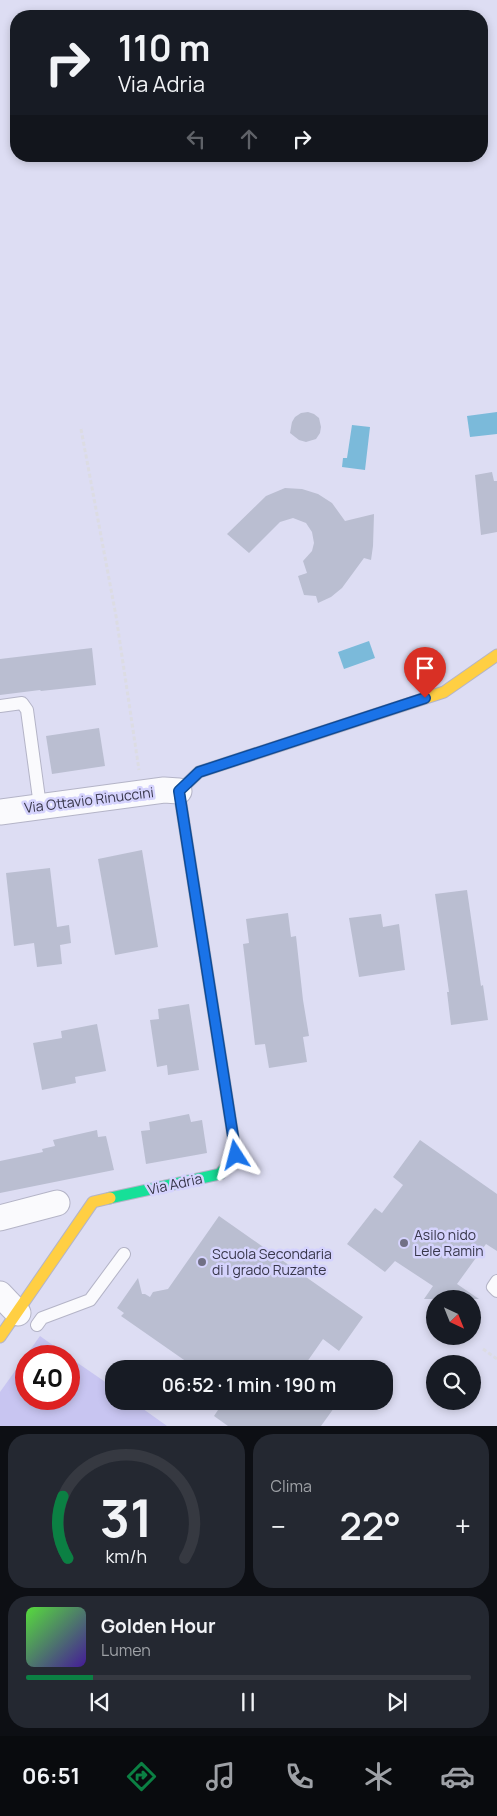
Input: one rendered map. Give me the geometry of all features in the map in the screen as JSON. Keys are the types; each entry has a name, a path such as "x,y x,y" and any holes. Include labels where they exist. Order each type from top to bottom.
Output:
{"street":[{"path":"179,791 199,772 444,692 497,655"},
{"name":"Via Ottavio Rinuccini","path":"0,812 164,790 179,791"},
{"name":"Via Adria","path":"0,1338 32,1322 93,1202 220,1174 236,1155 179,791"},
{"path":"0,1218 57,1203"},
{"path":"0,1294 32,1322"}],"lane":[{"path":"0,706 22,703 27,710 40,806"},
{"path":"32,1322 90,1300 124,1254"},
{"path":"497,1281 493,1287 497,1292"}],"path":[{"path":"81,429 116,616 140,776"},
{"path":"483,1350 497,1359"}],"shaded area":[{"path":"497,412 497,434 470,437 467,416"},
{"path":"352,425 370,427 365,470 342,467 343,458 347,458"},
{"path":"369,641 375,658 344,669 338,652"},
{"path":"40,1336 53,1345 34,1345"},
{"path":"80,1365 105,1382 105,1410 145,1410 167,1426 0,1426 0,1392 15,1371 15,1410 80,1410"}],"building":[{"path":"308,412 319,418 321,427 316,439 306,442 299,440 290,433 295,417 301,413"},
{"path":"492,472 494,481 497,481 497,532 481,535 475,475"},
{"path":"285,488 302,489 318,494 332,503 345,521 374,514 371,560 364,558 342,588 331,597 318,603 316,596 304,595 298,576 307,573 303,561 312,551 314,543 312,532 306,523 293,518 280,522 249,553 227,534 266,496"},
{"path":"92,648 96,685 0,695 0,659"},
{"path":"99,728 105,766 52,774 46,736"},
{"path":"142,850 158,947 115,955 98,859"},
{"path":"50,868 57,927 69,925 71,943 60,945 62,964 37,967 34,943 14,946 6,873"},
{"path":"467,890 488,1020 451,1025 447,992 449,992 435,894"},
{"path":"288,913 291,937 296,936 309,1036 303,1037 307,1062 269,1068 265,1044 255,1045 243,944 249,943 246,919"},
{"path":"381,914 383,927 399,924 405,970 359,977 349,918"},
{"path":"189,1004 199,1070 168,1075 167,1065 157,1067 150,1020 159,1019 158,1009"},
{"path":"97,1024 106,1071 75,1077 76,1083 42,1090 33,1043 62,1038 61,1031"},
{"path":"189,1114 191,1122 202,1120 207,1153 146,1164 141,1131 150,1130 149,1122"},
{"path":"97,1130 98,1137 106,1136 114,1170 0,1193 0,1161 43,1152 42,1149 55,1146 53,1140"},
{"path":"420,1140 497,1194 497,1251 486,1244 457,1284 466,1290 430,1290 433,1286 395,1261 385,1272 347,1244 375,1208 382,1213 403,1185 393,1177"},
{"path":"219,1216 363,1317 339,1351 323,1339 308,1360 184,1360 121,1316 124,1313 117,1308 138,1278 142,1294 150,1297 153,1292 168,1289"},
{"path":"218,1410 333,1410 321,1426 228,1426 214,1416"}],"traffic: fast":[{"path":"110,1198 220,1174 236,1155 179,791 199,772 248,756"}],"traffic: slow":[{"path":"248,756 444,692 497,655"},
{"path":"0,1337 93,1202 110,1198"}],"place":[{"name":"Asilo nido Lele Ramin","path":"404,1243"},
{"name":"Scuola Secondaria di I grado Ruzante","path":"202,1262"}],"route":[{"path":"236,1155 179,791 199,772 425,698"}]}
